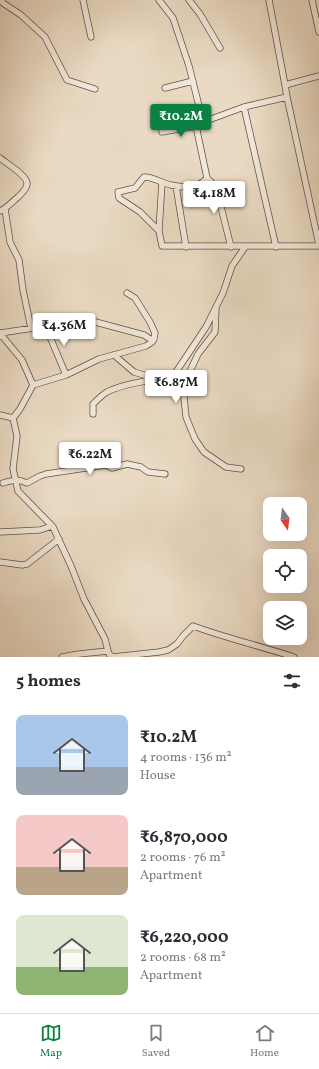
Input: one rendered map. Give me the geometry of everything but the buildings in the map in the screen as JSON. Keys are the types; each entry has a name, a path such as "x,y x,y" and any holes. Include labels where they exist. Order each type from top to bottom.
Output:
{"street":[{"path":"1,0 21,15 45,37 68,80 95,89"},
{"path":"83,0 91,38"},
{"path":"159,0 173,18 189,66 202,122"},
{"path":"189,0 200,14 220,48"},
{"path":"162,182 159,230 162,246 319,246 287,97 269,0"},
{"path":"312,0 319,32"},
{"path":"285,85 319,76"},
{"path":"165,88 193,81"},
{"path":"162,132 196,126 202,122 244,107 287,97"},
{"path":"244,107 276,247"},
{"path":"196,126 207,178 216,187 231,247"},
{"path":"0,158 20,173 27,182 23,192 3,210 10,242 17,253 19,260 23,290 31,328"},
{"path":"159,230 140,212 119,198 118,192 135,188 144,178 151,177 171,185 189,187 203,183 207,178"},
{"path":"176,186 186,246"},
{"path":"92,414 93,404 106,392 117,387 152,380 172,378 206,327 222,294 232,266 245,247"},
{"path":"127,294 135,298 150,322 155,332 153,341 146,346 99,359 66,375 33,386 13,418 16,436 13,469 18,491 52,526 84,599 105,639 109,654 113,657 168,650 176,644 193,626 216,635 294,657"},
{"path":"216,306 215,332 198,354 185,382 184,397 186,417 195,439 204,452 226,467 241,469"},
{"path":"0,333 45,325 88,320 144,335 153,341"},
{"path":"45,325 66,375"},
{"path":"0,336 3,337 22,360 33,386"},
{"path":"114,355 134,372 147,376 152,380"},
{"path":"0,414 13,418"},
{"path":"3,483 21,480 27,483 40,476 62,471 106,465 112,468 127,464 152,473 165,474"},
{"path":"0,532 40,530 52,526"},
{"path":"0,562 22,565 27,564 59,539"},
{"path":"62,657 108,651"}]}
